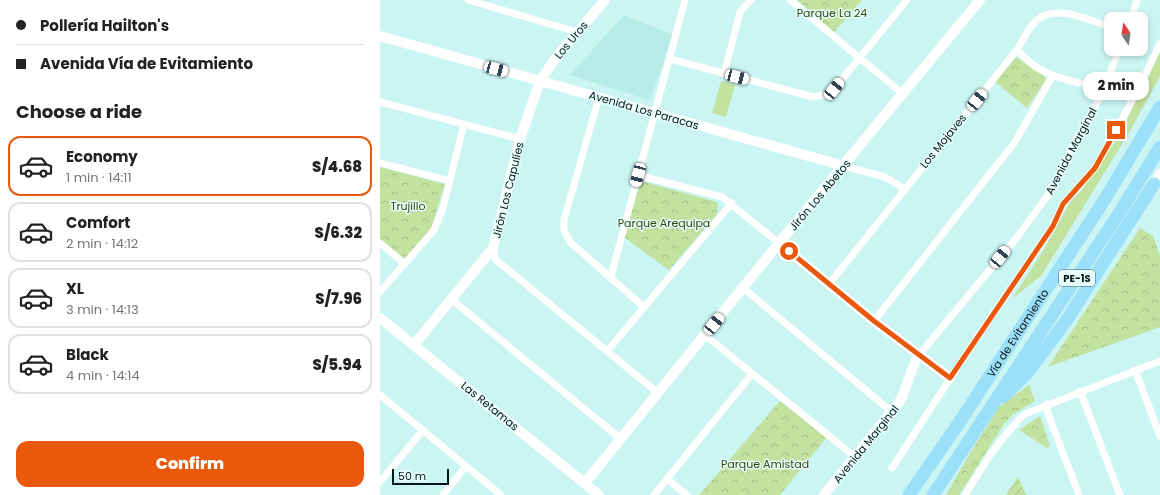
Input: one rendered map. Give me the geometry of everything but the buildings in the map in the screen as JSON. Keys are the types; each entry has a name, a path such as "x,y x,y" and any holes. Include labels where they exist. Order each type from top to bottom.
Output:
{"highway":[{"name":"Vía de Evitamiento","path":"909,495 963,416 1105,199 1160,107"},
{"name":"Vía de Evitamiento","path":"933,495 1118,215 1160,147"},
{"path":"991,408 1029,371 1058,332 1158,182"},
{"path":"937,495 942,482"}],"street":[{"path":"468,0 577,32"},
{"name":"Los Uros","path":"540,81 557,56 605,0"},
{"path":"611,276 685,0"},
{"path":"724,74 740,12 751,0"},
{"path":"790,0 903,94"},
{"path":"670,59 813,97 824,95 834,89 907,0"},
{"name":"Jirón Los Abetos","path":"585,484 779,243 980,0"},
{"path":"1133,12 1137,0"},
{"name":"Los Mojaves","path":"828,284 1017,50 1031,26 1048,14 1057,13 1104,25"},
{"name":"Avenida Los Paracas","path":"380,36 885,177 904,189"},
{"path":"892,468 950,378 1053,226 1063,204 1095,168 1137,92 1160,44"},
{"path":"1017,50 1038,68 1053,74 1104,88 1137,92"},
{"name":"Avenida Marginal","path":"824,495 892,412 904,393 914,364 919,355 1018,236 1048,195 1062,170 1074,141 1085,126 1104,88 1117,56"},
{"path":"874,321 1015,142 1053,74"},
{"name":"Jirón Los Capulíes","path":"414,345 493,248 520,140 540,81"},
{"path":"599,97 564,220 564,230 571,242 611,276 644,307"},
{"path":"380,102 520,140"},
{"path":"380,292 434,230 443,208 464,124"},
{"path":"380,163 450,181"},
{"path":"638,175 722,197 874,321 950,378"},
{"path":"608,350 732,204"},
{"path":"380,244 405,264"},
{"path":"493,248 495,259 608,350 658,393"},
{"path":"743,288 892,412"},
{"path":"451,299 621,439"},
{"name":"Las Retamas","path":"380,318 599,495"},
{"path":"705,335 854,457"},
{"path":"965,495 991,453 1012,425 1025,414 1080,391 1160,361"},
{"path":"1135,370 1160,436"},
{"path":"654,495 752,374"},
{"path":"1080,391 1120,495"},
{"path":"380,395 501,495"},
{"path":"1047,404 1047,411 1080,495"},
{"path":"380,482 423,430"},
{"path":"443,495 466,466"},
{"path":"667,479 687,495"}],"shaded area":[{"path":"624,15 673,35 650,100 570,75"}],"green space":[{"name":"Parque La 24","path":"797,0 862,0 834,32"},
{"path":"1160,50 1160,76 1130,131 1041,276 1012,299 1042,253 1070,202 1082,190 1119,136"},
{"path":"1016,57 1045,77 1046,80 1027,108 994,81"},
{"path":"721,81 735,85 726,117 712,113"},
{"name":"Trujillo","path":"380,167 445,184 431,229 405,260 380,239"},
{"name":"Parque Arequipa","path":"645,182 717,202 718,205 717,214 669,270 624,237 640,183"},
{"path":"1140,228 1153,236 1160,255 1160,327 1048,367"},
{"path":"1029,385 1035,401 1012,415 1004,424 959,495 946,495 973,448 1000,406"},
{"name":"Parque Amistad","path":"780,401 827,437 780,495 699,495"},
{"path":"1040,416 1050,446 1047,448 1019,430"},
{"path":"1018,477 1026,495 1006,495"}],"route":[{"path":"789,251 874,321 950,378 1053,226 1063,204 1095,168 1116,130"}]}
